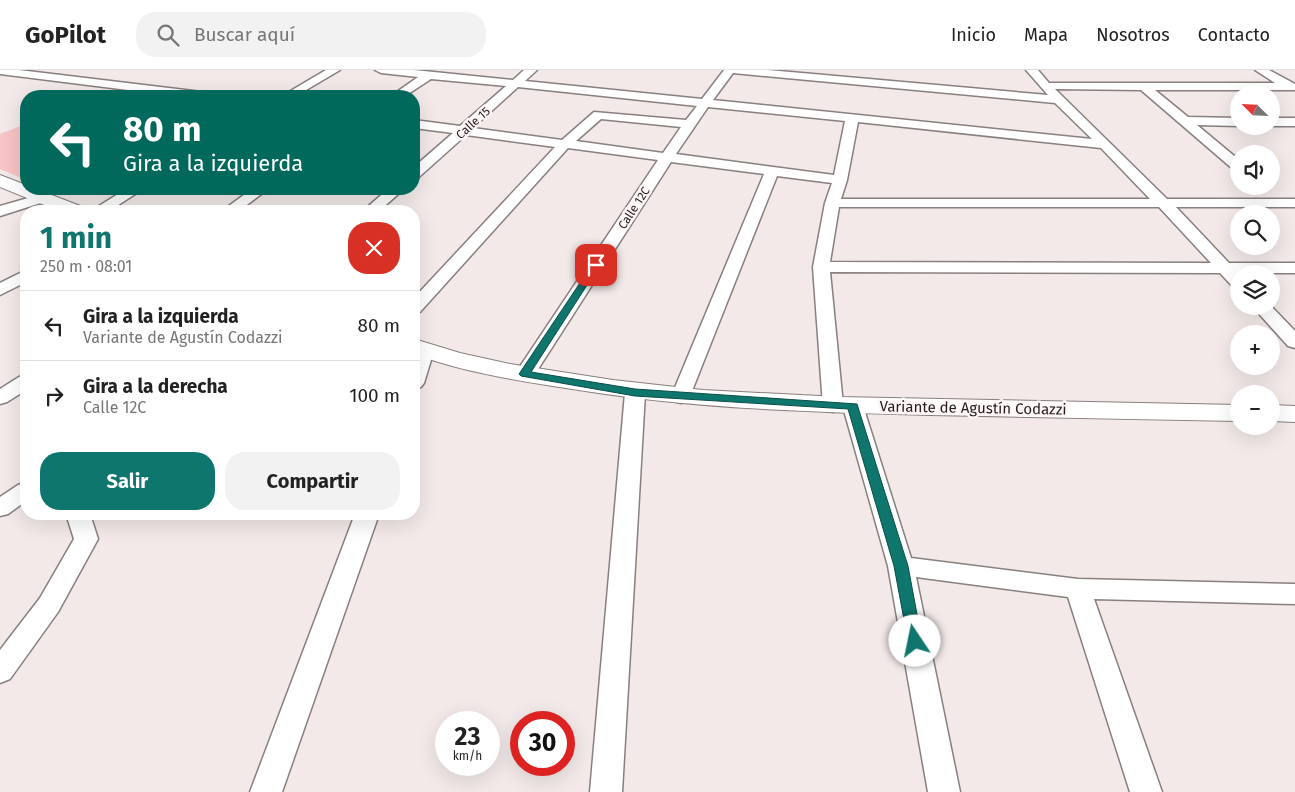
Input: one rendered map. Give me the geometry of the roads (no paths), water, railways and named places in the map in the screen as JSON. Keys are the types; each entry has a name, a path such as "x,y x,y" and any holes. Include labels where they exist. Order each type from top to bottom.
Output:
{"main road":[{"path":"0,181 20,189"},
{"path":"35,195 60,205"},
{"name":"Variante de Agustín Codazzi","path":"420,348 524,374 635,392 681,397 843,406 1230,413"},
{"path":"1280,414 1295,414"}],"street":[{"path":"299,90 334,70"},
{"path":"381,70 1105,144"},
{"name":"Calle 15","path":"420,169 465,131 531,70"},
{"path":"731,70 1058,100"},
{"name":"Calle 12C","path":"524,374 689,124 731,70"},
{"path":"1032,70 1058,100 1105,144 1230,274"},
{"path":"1261,70 1292,87"},
{"path":"0,71 154,90"},
{"path":"406,90 429,75"},
{"path":"1047,86 1292,87"},
{"path":"1145,87 1230,159"},
{"path":"420,301 566,143 598,115 689,124"},
{"path":"852,119 840,180 832,203 820,267 843,406 901,566 944,792"},
{"path":"1185,121 1230,122"},
{"path":"1280,123 1293,124"},
{"path":"420,125 840,180"},
{"path":"681,397 772,171"},
{"path":"109,205 126,195"},
{"path":"238,205 253,195"},
{"path":"377,205 390,195"},
{"path":"1277,195 1290,203"},
{"path":"0,210 42,198"},
{"path":"832,203 1290,203"},
{"path":"820,267 1295,268"},
{"path":"0,290 20,278"},
{"path":"1270,315 1295,342"},
{"path":"0,398 20,384"},
{"path":"606,792 635,392"},
{"path":"0,508 20,494"},
{"path":"0,672 50,605 86,539 80,520"},
{"path":"266,792 365,520"},
{"path":"901,566 1078,589 1291,600"},
{"path":"1078,589 1146,792"}]}
